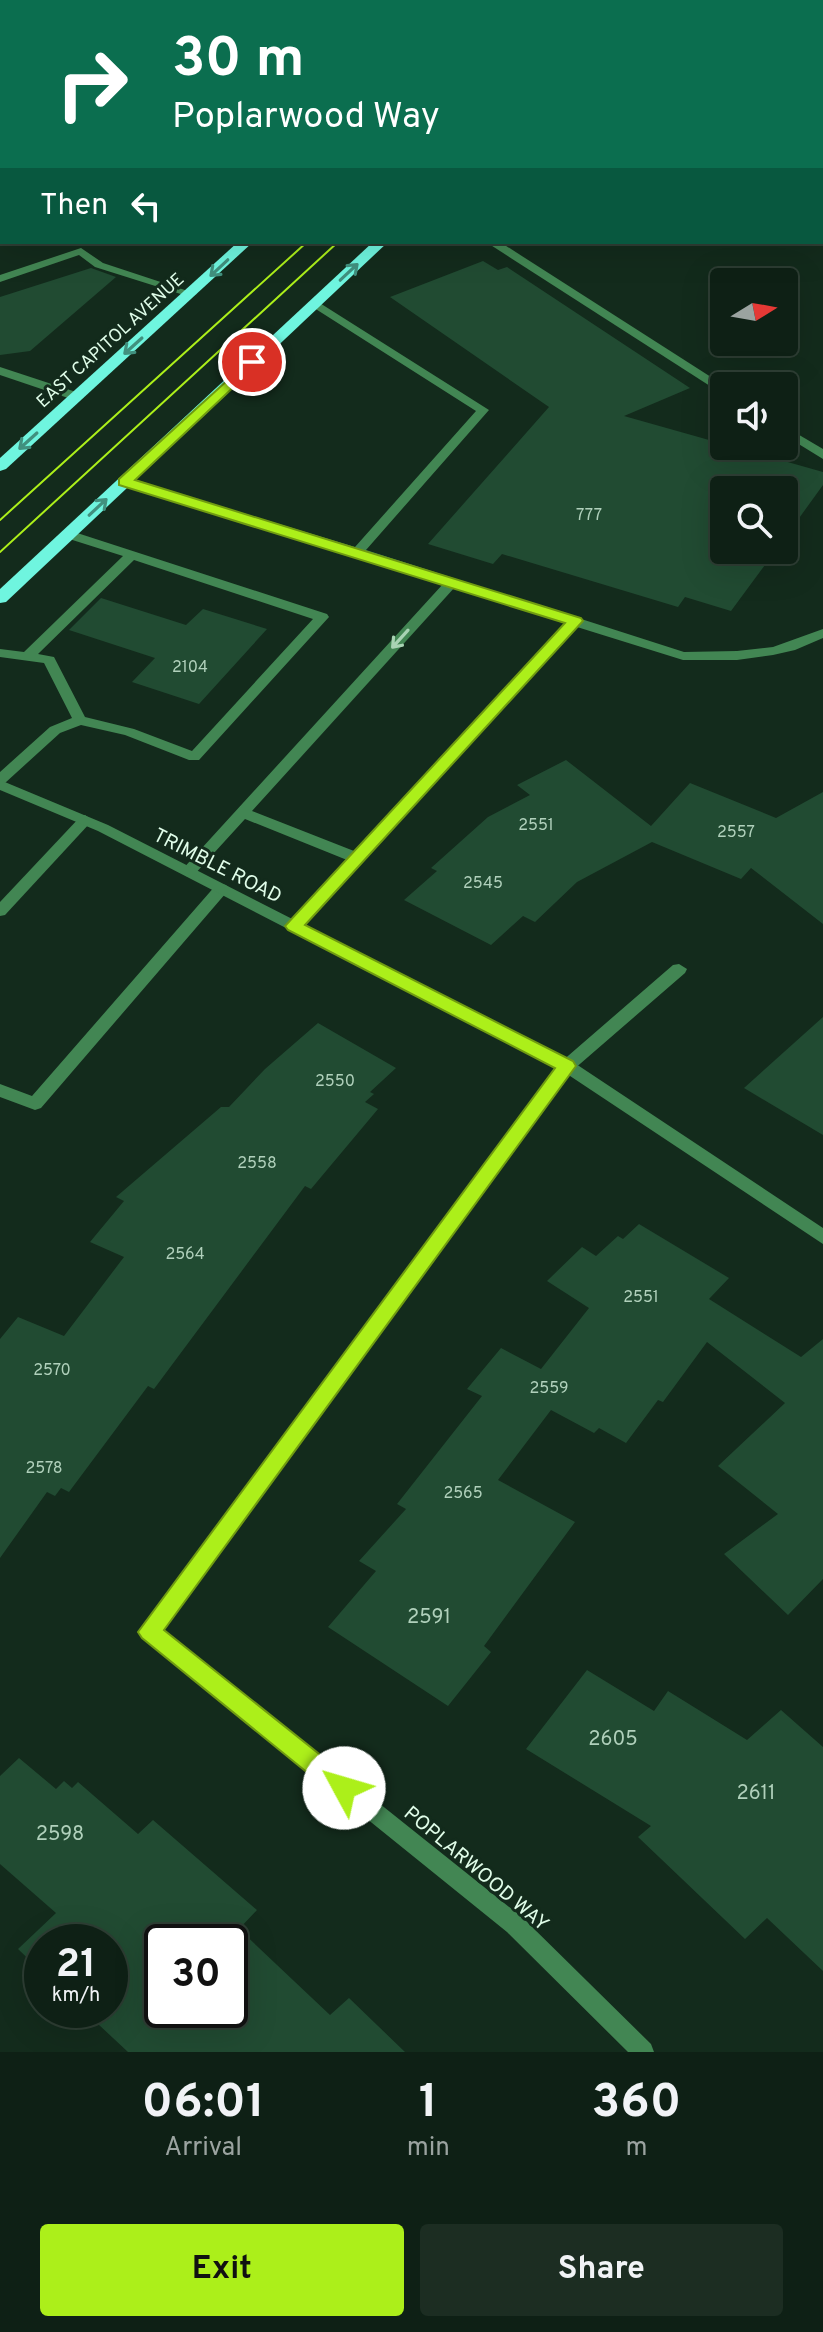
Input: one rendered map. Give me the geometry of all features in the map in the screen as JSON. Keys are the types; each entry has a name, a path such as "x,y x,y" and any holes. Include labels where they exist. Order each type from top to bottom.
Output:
{"main road":[{"name":"EAST CAPITOL AVENUE","path":"0,466 244,244"},
{"path":"0,598 379,244"}],"street":[{"path":"495,244 710,382"},
{"path":"0,279 81,251 99,265 191,294"},
{"path":"315,304 483,410 358,552"},
{"path":"0,371 78,397"},
{"path":"798,439 823,455"},
{"path":"125,482 358,552 683,656 733,658 809,642 823,633"},
{"path":"0,782 55,730 80,720 129,732 194,757 322,617 68,534"},
{"path":"27,657 133,554"},
{"path":"188,872 452,582"},
{"path":"294,926 575,621"},
{"path":"0,653 49,660 80,720"},
{"name":"TRIMBLE ROAD","path":"0,782 85,820 567,1066 823,1237"},
{"path":"242,812 357,858"},
{"path":"0,911 85,820"},
{"path":"0,1090 35,1104 221,889"},
{"name":"POPLARWOOD WAY","path":"643,2052 515,1925 150,1632 567,1066 679,969"}],"building":[{"path":"483,261 498,270 507,267 690,388 624,416 710,440 710,460 780,460 823,472 823,485 798,520 798,476 710,476 710,564 766,564 731,611 685,597 678,607 502,554 493,564 428,544 549,407 390,297"},
{"path":"91,268 116,277 30,351 0,355 0,297"},
{"path":"101,598 186,625 203,609 267,629 199,704 132,682 155,658 69,630"},
{"path":"566,760 651,826 690,783 776,818 823,792 823,924 751,868 741,879 652,842 577,882 535,922 523,916 491,945 404,900 437,871 431,868 488,817 530,795 517,785"},
{"path":"823,1017 823,1135 744,1088"},
{"path":"318,1023 396,1068 370,1092 374,1094 365,1102 378,1109 311,1189 305,1186 154,1389 148,1386 69,1492 61,1488 55,1496 47,1492 0,1558 0,1339 18,1317 64,1336 124,1257 90,1242 124,1201 116,1197 221,1107 229,1107 265,1069"},
{"path":"639,1224 729,1278 709,1299 801,1357 823,1339 823,1579 788,1615 724,1554 778,1514 718,1466 785,1403 707,1342 663,1402 658,1400 626,1443 599,1428 594,1433 551,1410 498,1480 575,1522 484,1646 491,1652 448,1706 328,1627 376,1571 359,1561 406,1509 397,1504 482,1396 467,1389 501,1348 541,1369 589,1308 547,1281 582,1247 596,1256 618,1236 623,1239"},
{"path":"587,1670 654,1711 668,1691 747,1740 781,1710 823,1747 823,1971 767,1918 745,1939 638,1837 651,1826 526,1749"},
{"path":"19,1758 56,1789 64,1781 72,1788 78,1782 138,1834 153,1820 257,1910 244,1924 144,1924 144,2028 248,2028 248,1938 330,2015 349,1998 405,2052 128,2052 102,2028 128,2028 128,1924 44,1924 56,1913 0,1864 0,1776"}],"tram line":[{"path":"0,520 305,244"},
{"path":"0,552 336,244"}],"route":[{"path":"252,362 125,482 575,621 294,926 567,1066 150,1632 344,1788"}]}
